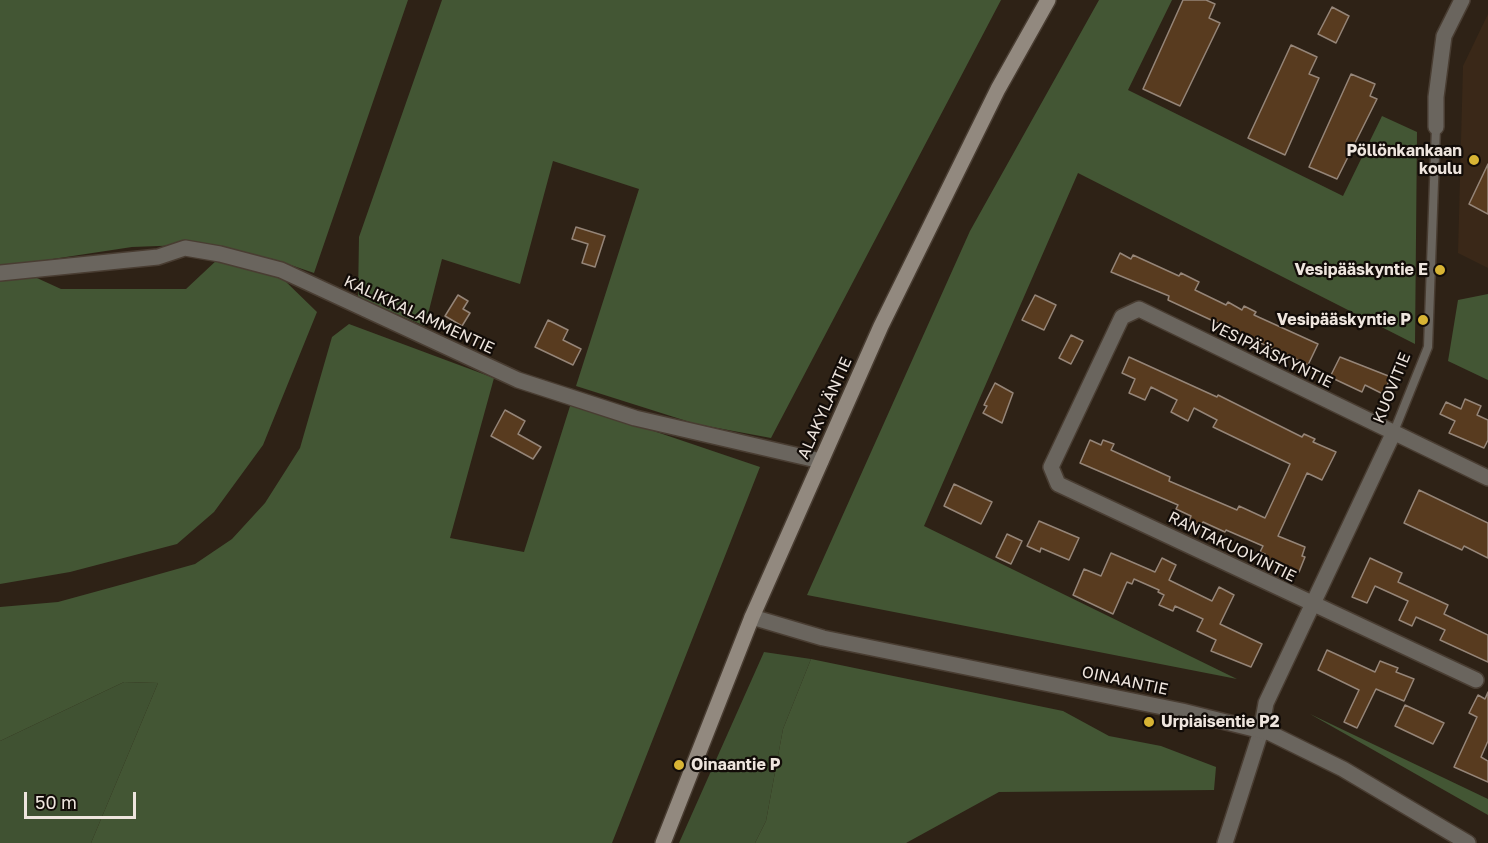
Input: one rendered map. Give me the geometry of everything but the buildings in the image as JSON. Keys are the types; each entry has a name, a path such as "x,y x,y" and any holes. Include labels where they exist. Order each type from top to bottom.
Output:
{"main road":[{"name":"ALAKYLÄNTIE","path":"663,843 752,617 896,295 998,89 1048,0"}],"street":[{"name":"KUOVITIE","path":"1436,127 1437,88 1444,36 1462,0"},
{"name":"KALIKKALAMMENTIE","path":"0,273 158,257 185,248 220,254 281,270 518,380 635,418 821,461"},
{"name":"VESIPÄÄSKYNTIE","path":"1082,399 1122,317 1140,309 1393,434 1488,478"},
{"name":"RANTAKUOVINTIE","path":"1082,399 1051,466 1058,484 1476,680"},
{"name":"KUOVITIE","path":"1225,843 1261,731 1266,702 1393,434"},
{"name":"OINAANTIE","path":"752,617 823,638 1182,711 1261,731 1343,768 1468,843"}],"lane":[{"name":"KUOVITIE","path":"1393,434 1428,347 1436,127"}],"shaded area":[{"name":"Pöllönkankaan koulu","path":"1488,14 1488,268 1458,253 1463,66"}],"green space":[{"path":"0,0 408,0 314,273 273,259 185,245 132,247 0,267"},
{"path":"442,0 1001,0 771,438 696,424 576,386 639,189 553,161 520,284 442,259 425,326 358,298 359,237"},
{"path":"1099,0 1172,0 1128,90 1343,196 1382,116 1417,132 1415,344 1078,173 924,526 1237,679 807,595 970,231"},
{"path":"218,259 281,277 317,312 263,445 214,512 177,544 70,572 0,584 0,277 26,273 61,289 186,289"},
{"path":"1488,294 1488,380 1448,361 1458,300"},
{"path":"349,324 494,378 450,538 524,552 571,403 760,467 612,843 91,843 158,683 124,682 0,741 0,607 58,602 195,564 232,539 265,503 300,448 332,337"},
{"path":"764,652 811,659 783,729 766,821 755,843 679,843"},
{"path":"811,659 1063,711 1109,736 1161,746 1216,767 1214,790 999,792 906,843 755,843 766,821 783,729"},
{"path":"124,682 158,683 91,843 0,843 0,741"},
{"path":"1310,714 1488,799 1488,815"}],"place":[{"name":"Pöllönkankaan koulu","path":"1474,160"},
{"name":"Vesipääskyntie E","path":"1440,270"},
{"name":"Vesipääskyntie P","path":"1423,320"},
{"name":"Urpiaisentie P2","path":"1149,722"},
{"name":"Oinaantie P","path":"679,765"}]}
